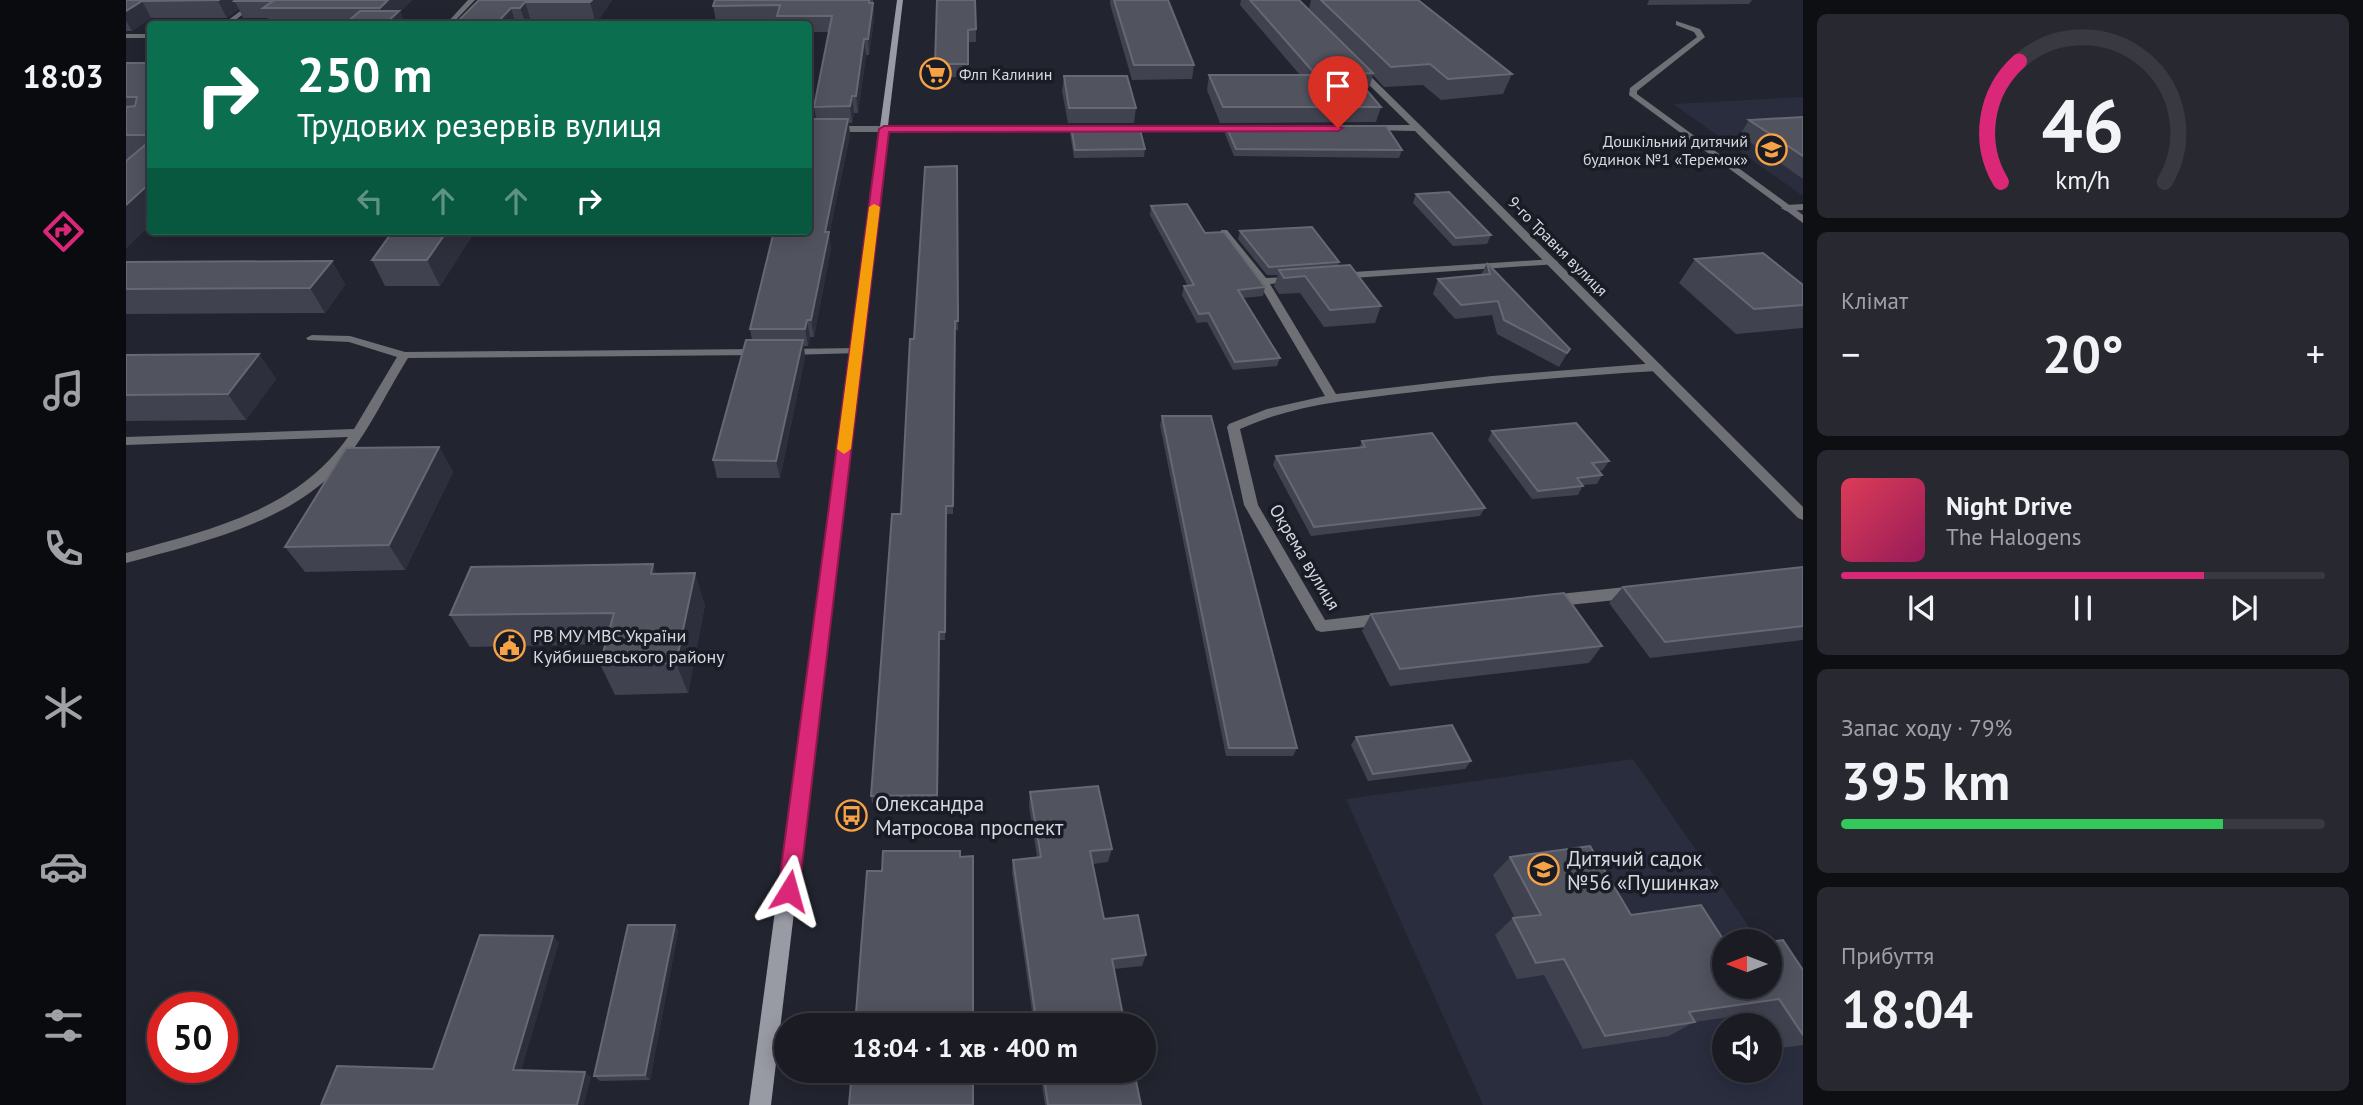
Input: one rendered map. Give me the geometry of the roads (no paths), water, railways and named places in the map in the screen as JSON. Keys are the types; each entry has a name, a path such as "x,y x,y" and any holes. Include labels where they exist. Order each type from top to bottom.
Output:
{"main road":[{"path":"760,1105 900,0"}],"street":[{"path":"230,21 259,0"},
{"path":"452,21 472,0"},
{"path":"1679,23 1697,31 1701,37 1633,90 1633,95 1803,220"},
{"path":"126,36 147,36"},
{"name":"9-го Травня вулиця","path":"1349,59 1803,515"},
{"path":"1363,128 1418,128"},
{"path":"812,129 1103,129"},
{"path":"1117,129 1254,129"},
{"path":"1786,208 1803,208"},
{"path":"1224,232 1263,281 1334,399"},
{"path":"1332,276 1553,262"},
{"path":"1263,281 1305,278"},
{"path":"312,338 350,339 404,355 856,351"},
{"path":"126,558 191,539 288,501 311,488 330,469 404,355"},
{"name":"Окрема вулиця","path":"1404,617 1321,626 1251,505 1233,427 1261,413 1334,399 1494,378 1657,367"},
{"path":"126,440 355,433"},
{"path":"1541,602 1651,590"}],"place":[{"name":"Флп Калинин","path":"936,74"},
{"name":"Дошкільний дитячий будинок №1 «Теремок»","path":"1771,150"},
{"name":"РВ МУ МВС України Куйбишевського району","path":"510,645"},
{"name":"Олександра Матросова проспект","path":"852,815"},
{"name":"Дитячий садок №56 «Пушинка»","path":"1544,870"}]}
